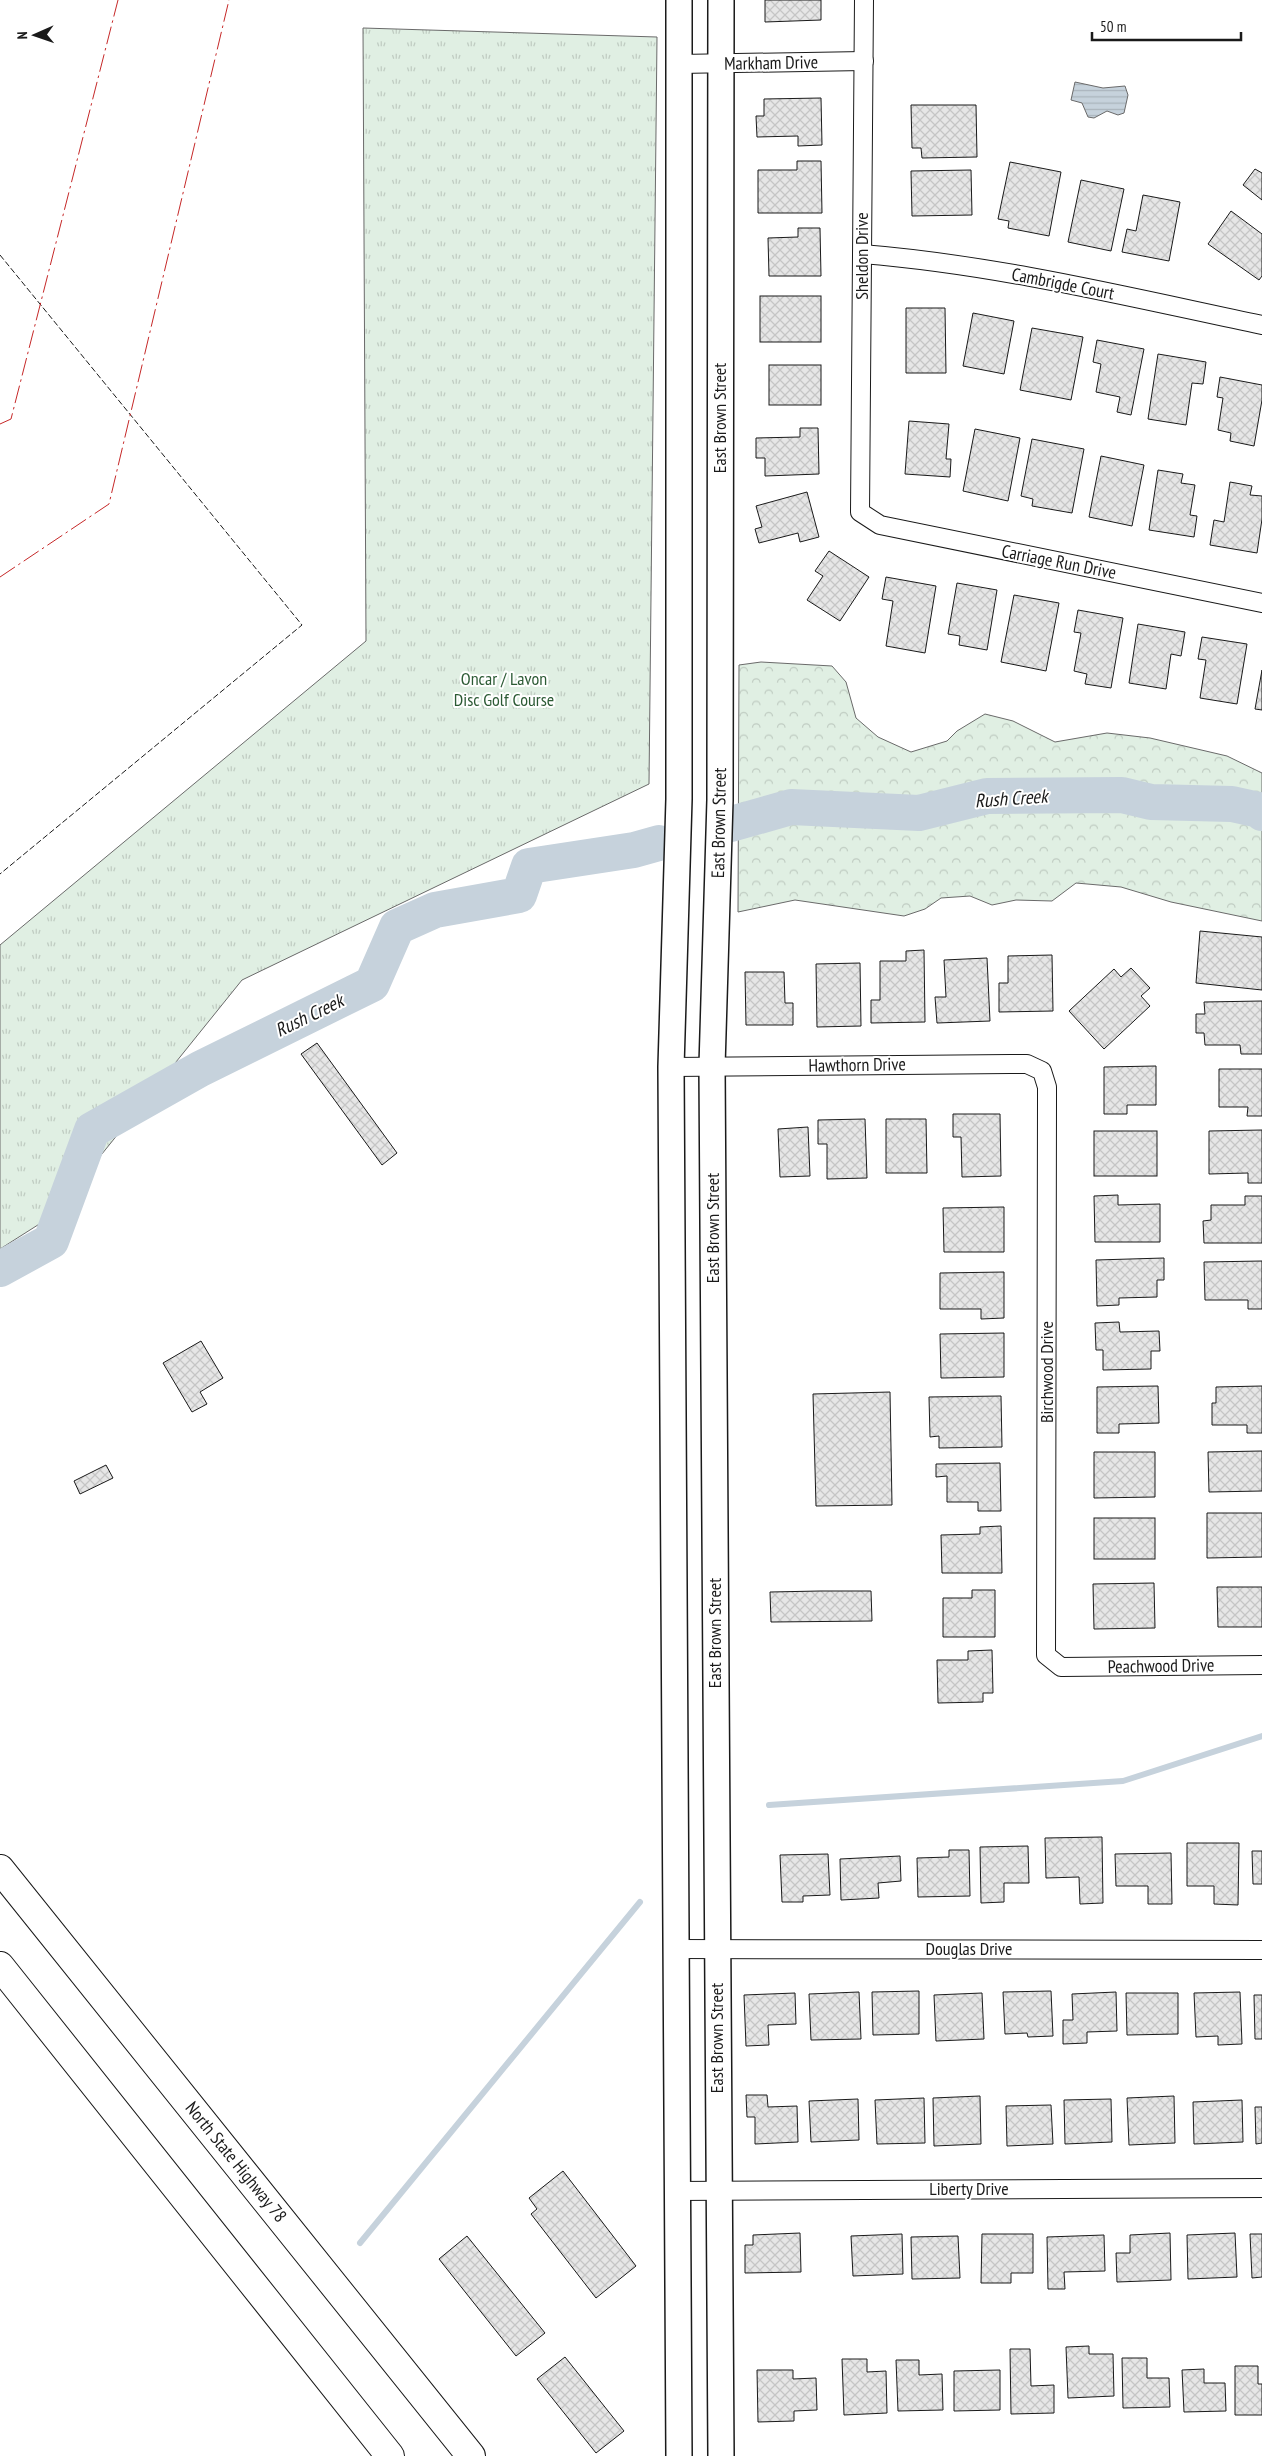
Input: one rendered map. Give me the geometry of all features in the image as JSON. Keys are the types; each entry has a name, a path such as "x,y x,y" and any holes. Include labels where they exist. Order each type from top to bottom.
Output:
{"main road":[{"path":"679,0 678,799 671,1067 679,2456"},
{"name":"East Brown Street","path":"721,0 720,800 712,1066 721,2456"},
{"path":"672,1365 713,1364"},
{"name":"North State Highway 78","path":"0,1869 471,2456"},
{"path":"0,1966 390,2456"}],"street":[{"name":"Sheldon Drive","path":"860,512 864,0"},
{"name":"Markham Drive","path":"679,64 864,61"},
{"name":"Cambrigde Court","path":"862,254 926,260 1048,279 1262,326"},
{"name":"Carriage Run Drive","path":"860,512 880,525 1262,603"},
{"name":"Hawthorn Drive","path":"671,1067 1027,1064 1042,1070"},
{"name":"Birchwood Drive","path":"1042,1070 1047,1087 1048,1114 1046,1655 1061,1667"},
{"name":"Peachwood Drive","path":"1061,1667 1262,1665"},
{"name":"Douglas Drive","path":"675,1949 1262,1950"},
{"name":"Liberty Drive","path":"676,2191 1262,2188"}],"green space":[{"name":"Oncar / Lavon Disc Golf Course","path":"363,28 657,37 649,784 242,980 52,1216 0,1249 0,945 366,641"},
{"path":"761,662 832,666 846,682 856,718 878,737 911,752 947,741 957,731 985,714 1013,721 1055,742 1107,733 1150,738 1227,756 1262,773 1262,921 1171,902 1121,887 1076,883 1052,901 1016,900 992,905 970,896 941,898 925,909 904,916 795,900 738,912 739,665"}],"shaded area":[{"path":"1075,82 1103,88 1125,86 1128,95 1124,113 1118,115 1107,111 1094,118 1088,117 1082,103 1071,100"}],"building":[{"path":"765,0 821,0 821,20 765,22"},
{"path":"821,98 822,145 798,146 798,136 757,137 756,116 764,116 764,99"},
{"path":"911,105 976,105 977,157 922,158 921,148 912,148"},
{"path":"797,161 821,161 822,213 758,213 758,170 797,170"},
{"path":"1010,162 1061,172 1049,236 1008,228 1009,221 998,219"},
{"path":"1255,169 1262,173 1262,200 1243,185"},
{"path":"971,170 972,215 912,216 911,171"},
{"path":"1081,180 1124,189 1111,251 1068,242"},
{"path":"1143,195 1180,202 1169,261 1122,252 1127,229 1136,231"},
{"path":"1231,211 1262,234 1262,276 1259,280 1208,244"},
{"path":"798,228 820,228 821,276 769,276 768,238 798,237"},
{"path":"760,296 821,296 821,342 760,342"},
{"path":"906,308 945,308 946,373 906,373"},
{"path":"973,313 1014,321 1004,374 963,366"},
{"path":"1032,328 1083,337 1071,400 1020,390"},
{"path":"1097,340 1144,349 1131,415 1117,412 1120,397 1096,392 1101,364 1093,362"},
{"path":"1158,354 1206,362 1203,384 1192,383 1186,425 1148,419"},
{"path":"769,365 821,365 821,405 769,405"},
{"path":"1220,377 1262,385 1262,400 1254,446 1230,441 1231,433 1218,430 1223,398 1217,397"},
{"path":"909,421 949,424 946,459 951,459 950,477 905,474"},
{"path":"800,428 818,428 819,474 765,476 765,458 756,458 756,438 800,437"},
{"path":"975,429 1020,438 1008,501 963,491"},
{"path":"1032,439 1084,449 1072,513 1032,506 1033,499 1021,496"},
{"path":"1101,456 1144,465 1132,526 1089,517"},
{"path":"1158,470 1183,474 1181,483 1195,485 1190,515 1197,516 1194,537 1149,530"},
{"path":"1230,482 1252,486 1250,495 1262,496 1262,519 1257,553 1210,545 1214,520 1224,522"},
{"path":"807,492 819,537 800,542 798,533 759,543 755,529 762,527 756,506"},
{"path":"829,551 869,577 840,621 807,600 823,576 815,571"},
{"path":"886,577 936,586 925,653 886,646 893,601 882,599"},
{"path":"957,583 997,590 987,650 959,645 960,636 948,634"},
{"path":"1014,595 1059,603 1046,671 1001,662"},
{"path":"1078,610 1123,618 1111,688 1085,684 1087,674 1074,671 1081,633 1074,632"},
{"path":"1138,624 1185,632 1181,656 1171,654 1166,689 1129,683"},
{"path":"1202,637 1247,644 1237,704 1200,698 1206,660 1198,659"},
{"path":"1262,670 1262,710 1255,709"},
{"path":"1200,931 1262,937 1262,990 1196,983"},
{"path":"924,950 925,1022 871,1023 871,1000 880,1000 880,961 906,961 906,951"},
{"path":"1052,955 1053,1011 999,1012 999,983 1008,983 1008,956"},
{"path":"987,958 990,1021 937,1023 935,997 946,997 944,960"},
{"path":"860,963 861,1026 817,1027 816,964"},
{"path":"1131,968 1150,988 1141,996 1150,1006 1104,1049 1069,1011 1114,969 1121,977"},
{"path":"745,972 784,972 785,1003 793,1003 793,1025 746,1025"},
{"path":"1262,1001 1262,1054 1241,1054 1240,1045 1205,1045 1204,1033 1196,1033 1196,1014 1205,1014 1204,1002"},
{"path":"317,1043 397,1153 382,1165 301,1054"},
{"path":"1156,1066 1156,1105 1127,1105 1127,1114 1104,1114 1104,1067"},
{"path":"1219,1069 1262,1069 1262,1116 1247,1116 1248,1107 1219,1107"},
{"path":"953,1114 1000,1114 1001,1176 962,1177 961,1137 953,1137"},
{"path":"865,1119 867,1178 827,1179 827,1144 818,1144 818,1120"},
{"path":"886,1119 926,1119 927,1173 886,1173"},
{"path":"808,1127 810,1176 780,1177 778,1129"},
{"path":"1262,1130 1262,1183 1248,1183 1248,1173 1209,1174 1209,1131"},
{"path":"1094,1131 1157,1131 1157,1176 1094,1176"},
{"path":"1118,1195 1118,1205 1160,1204 1160,1242 1095,1242 1094,1196"},
{"path":"1245,1196 1262,1196 1262,1243 1204,1243 1203,1221 1211,1220 1211,1205 1245,1205"},
{"path":"1004,1207 1004,1252 944,1252 943,1208"},
{"path":"1164,1258 1164,1280 1157,1280 1157,1297 1119,1298 1119,1305 1097,1306 1096,1260"},
{"path":"1262,1261 1262,1309 1248,1309 1248,1300 1205,1300 1204,1262"},
{"path":"1004,1272 1004,1318 981,1319 981,1309 940,1309 940,1273"},
{"path":"1119,1322 1120,1332 1159,1331 1160,1351 1151,1351 1151,1369 1103,1370 1103,1350 1096,1350 1095,1323"},
{"path":"1004,1333 1004,1377 941,1378 940,1334"},
{"path":"201,1341 223,1378 200,1392 207,1404 192,1412 163,1363"},
{"path":"1158,1386 1159,1423 1119,1424 1119,1433 1097,1433 1097,1387"},
{"path":"1262,1386 1262,1433 1247,1433 1247,1425 1212,1425 1212,1403 1216,1403 1216,1387"},
{"path":"890,1392 892,1505 816,1506 813,1394"},
{"path":"1001,1396 1002,1447 939,1448 939,1436 930,1437 929,1397"},
{"path":"1262,1451 1262,1491 1209,1492 1208,1452"},
{"path":"1094,1452 1155,1452 1155,1497 1094,1498"},
{"path":"1000,1463 1001,1511 978,1511 978,1502 947,1502 947,1476 936,1477 936,1464"},
{"path":"106,1465 113,1478 80,1494 74,1481"},
{"path":"1207,1513 1262,1513 1262,1557 1207,1558"},
{"path":"1094,1518 1155,1518 1155,1559 1094,1559"},
{"path":"1001,1526 1002,1573 942,1573 941,1535 980,1534 980,1527"},
{"path":"1154,1583 1155,1628 1094,1629 1093,1584"},
{"path":"1217,1587 1262,1587 1262,1627 1218,1627"},
{"path":"972,1590 995,1590 995,1637 943,1637 943,1598 972,1598"},
{"path":"871,1591 872,1621 771,1622 770,1592"},
{"path":"992,1650 993,1693 983,1693 983,1702 938,1703 937,1660 968,1660 968,1651"},
{"path":"1102,1837 1103,1903 1080,1904 1079,1877 1046,1878 1045,1838"},
{"path":"1187,1843 1239,1843 1238,1905 1214,1904 1214,1886 1187,1886"},
{"path":"1028,1846 1029,1883 1004,1883 1004,1902 981,1903 980,1847"},
{"path":"949,1850 969,1850 970,1896 918,1897 917,1858 949,1857"},
{"path":"1252,1851 1262,1851 1262,1884 1253,1884"},
{"path":"1171,1853 1172,1904 1148,1904 1148,1886 1116,1886 1115,1854"},
{"path":"828,1854 830,1895 803,1896 803,1902 782,1902 780,1855"},
{"path":"900,1856 901,1881 878,1883 879,1898 841,1900 840,1859"},
{"path":"919,1991 919,2034 873,2035 872,1992"},
{"path":"1051,1991 1053,2036 1028,2037 1027,2033 1005,2034 1003,1992"},
{"path":"859,1992 861,2039 811,2040 809,1994"},
{"path":"1116,1992 1117,2031 1087,2032 1087,2043 1063,2044 1063,2020 1073,2020 1072,1994"},
{"path":"1240,1992 1242,2044 1218,2045 1218,2036 1196,2037 1194,1993"},
{"path":"795,1993 796,2024 768,2025 769,2045 746,2046 744,1995"},
{"path":"982,1993 984,2039 936,2041 934,1995"},
{"path":"1126,1993 1178,1993 1178,2034 1127,2035"},
{"path":"1254,1995 1262,1995 1262,2039 1255,2039"},
{"path":"746,2095 767,2095 768,2107 797,2106 798,2142 755,2144 755,2117 747,2117"},
{"path":"980,2096 981,2144 934,2146 933,2098"},
{"path":"1174,2096 1175,2143 1129,2145 1127,2098"},
{"path":"924,2098 925,2143 877,2144 875,2100"},
{"path":"858,2099 859,2140 811,2142 809,2101"},
{"path":"1111,2099 1112,2142 1065,2144 1064,2100"},
{"path":"1242,2100 1243,2142 1194,2144 1193,2102"},
{"path":"1051,2105 1053,2144 1007,2146 1006,2106"},
{"path":"1255,2107 1262,2107 1262,2143 1256,2144"},
{"path":"563,2171 636,2266 596,2298 531,2214 537,2209 529,2198"},
{"path":"800,2233 801,2272 745,2273 745,2245 753,2245 753,2235"},
{"path":"1170,2233 1171,2280 1117,2282 1116,2253 1130,2253 1130,2235"},
{"path":"1235,2233 1237,2277 1188,2279 1187,2235"},
{"path":"902,2234 903,2274 853,2276 851,2236"},
{"path":"982,2234 1033,2234 1033,2273 1011,2273 1011,2283 981,2283"},
{"path":"1250,2234 1262,2234 1262,2277 1252,2278"},
{"path":"1104,2235 1105,2271 1064,2272 1065,2289 1048,2289 1047,2237"},
{"path":"467,2236 545,2333 516,2356 439,2259"},
{"path":"958,2236 960,2278 912,2279 911,2237"},
{"path":"1089,2346 1089,2354 1113,2354 1114,2396 1068,2398 1066,2347"},
{"path":"1010,2349 1030,2349 1031,2386 1054,2385 1054,2413 1011,2414"},
{"path":"565,2357 624,2431 596,2453 537,2379"},
{"path":"1122,2358 1147,2358 1147,2378 1169,2378 1170,2407 1123,2408"},
{"path":"842,2359 867,2359 867,2372 886,2371 887,2413 844,2415"},
{"path":"896,2360 919,2360 919,2375 942,2374 943,2410 898,2411"},
{"path":"1235,2366 1258,2366 1258,2384 1262,2384 1262,2415 1235,2415"},
{"path":"1204,2369 1204,2383 1225,2383 1226,2411 1184,2412 1182,2370"},
{"path":"757,2370 793,2370 793,2379 816,2378 817,2410 794,2411 794,2421 758,2422"},
{"path":"1000,2370 1000,2410 954,2411 954,2371"}],"waterway":[{"name":"Rush Creek","path":"731,824 791,807 919,813 987,796 1122,795 1151,802 1232,804 1259,810 1262,813"},
{"name":"Rush Creek","path":"0,1269 51,1241 92,1130 200,1069 372,984 397,927 435,910 519,895 529,866 634,850 659,843"},
{"path":"769,1805 1123,1781 1262,1736"},
{"path":"360,2243 640,1902"}],"fence":[{"path":"0,255 302,625 0,874"}],"power":[{"path":"0,424 11,419 118,0"},
{"path":"0,577 109,504 229,0"}]}
